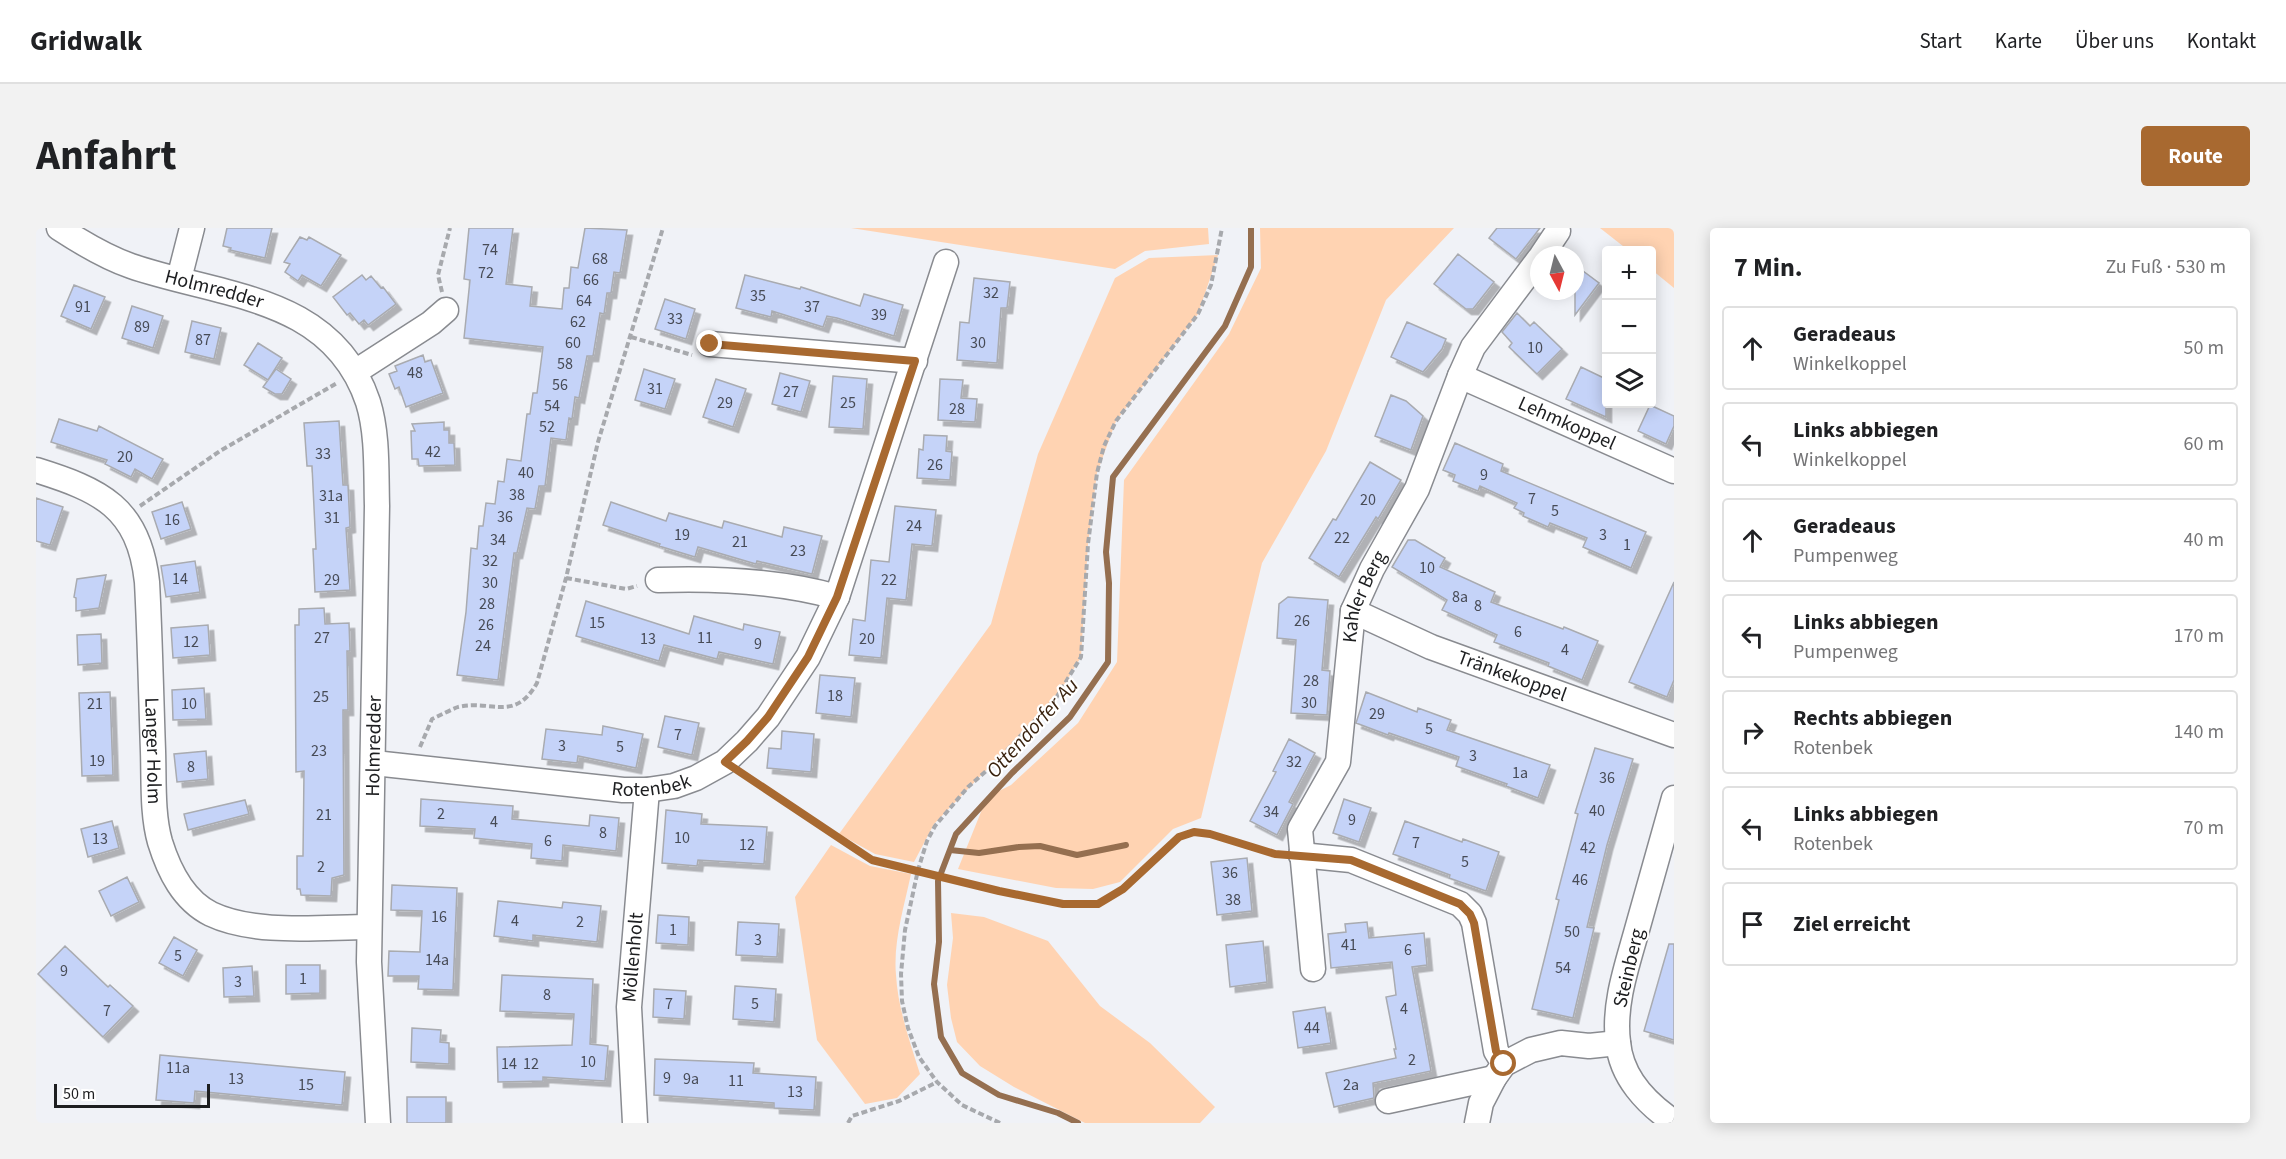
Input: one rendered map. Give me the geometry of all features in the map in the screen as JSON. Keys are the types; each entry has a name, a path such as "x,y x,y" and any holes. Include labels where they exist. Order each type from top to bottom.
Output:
{"street":[{"name":"Holmredder","path":"59,228 93,250 130,266 268,303 294,315 329,340 352,365 368,404 375,449 377,506 374,763 369,927 378,1123"},
{"path":"179,279 192,228"},
{"name":"Kahler Berg","path":"1548,246 1558,231"},
{"name":"Rotenbek","path":"374,763 623,790 647,790 674,786 696,778 725,762 747,741 774,709 808,657 837,597 946,262"},
{"name":"Kahler Berg","path":"1313,969 1300,829 1338,762 1353,611 1372,569 1417,489 1473,347 1530,270"},
{"path":"356,372 431,323 446,310"},
{"path":"710,344 915,361"},
{"name":"Lehmkoppel","path":"1460,376 1674,471"},
{"name":"Langer Holm","path":"36,470 79,483 106,499 123,516 140,544 145,560 155,800 159,840 173,877 187,897 210,913 234,923 259,927 369,927"},
{"path":"658,580 697,579 795,588 837,597"},
{"name":"Tränkekoppel","path":"1353,611 1431,647 1674,735"},
{"name":"Möllenholt","path":"635,1123 628,1008 647,790"},
{"name":"Steinberg","path":"1674,798 1621,986 1618,1043 1624,1066 1636,1088 1658,1111 1674,1122"},
{"path":"1301,855 1351,860 1460,904 1470,914 1474,923 1499,1071 1481,1103 1477,1123"},
{"path":"1388,1101 1499,1071 1531,1050 1562,1043 1588,1046 1618,1043"}],"path":[{"path":"446,310 438,274 450,228"},
{"path":"416,769 420,744 432,719 459,707 512,706 529,697 537,683 566,578 598,442 663,228"},
{"path":"1000,1123 962,1105 937,1082 919,1057 908,1028 902,1001 901,974 905,930 918,870 927,841 935,826 968,788 994,764 1056,698 1081,657 1088,544 1097,473 1104,446 1116,421 1198,314 1211,285 1222,228"},
{"path":"631,338 695,356 710,344"},
{"path":"123,516 220,451 312,400 356,372"},
{"path":"566,578 626,589 658,580"},
{"path":"725,762 872,860 976,886 1063,904 1098,904 1123,889 1179,837 1194,832 1210,834 1275,854 1301,855"},
{"path":"848,1123 852,1116 899,1101 937,1082"}],"shaded area":[{"path":"851,228 1208,228 1209,244 1145,251 1115,269"},
{"path":"1260,228 1454,228 1386,300 1326,451 1262,563 1201,818 1173,829 1120,882 1093,889 1056,888 958,869 987,797 1011,785 1078,723 1117,662 1124,480 1229,334 1261,268"},
{"path":"1600,228 1674,228 1674,288 1656,273 1656,246 1623,246"},
{"path":"1218,255 1198,314 1116,421 1097,473 1088,544 1081,657 1056,698 934,824 914,862 875,854 839,834 991,624 1038,454 1115,278 1149,258"},
{"path":"831,845 870,866 911,874 902,912 895,963 902,1013 920,1074 897,1098 865,1104 817,1040 795,897"},
{"path":"951,913 984,917 1048,941 1100,1006 1150,1043 1215,1107 1200,1123 1085,1123 1014,1087 980,1066 957,1042 951,1018 947,985 953,938"}],"building":[{"path":"227,228 272,228 265,258 230,250 231,248 223,246"},
{"path":"469,228 513,228 506,284 532,287 530,306 562,309 564,288 569,288 571,267 578,268 585,228 627,230 620,273 614,272 611,293 607,293 604,314 600,313 593,356 587,356 579,398 575,397 572,419 569,418 566,440 551,438 545,486 539,486 535,509 527,508 517,553 514,553 498,680 457,675 466,612 471,548 477,549 479,526 483,526 486,503 495,504 498,481 504,482 507,459 521,461 527,414 530,414 533,393 537,393 543,347 464,338 470,280 464,279"},
{"path":"1497,228 1540,228 1516,259 1489,238"},
{"path":"300,237 307,240 309,237 341,255 321,286 302,275 298,281 285,272 290,264 284,262"},
{"path":"1458,254 1494,282 1473,309 1466,309 1434,284"},
{"path":"1584,272 1599,283 1575,315 1575,300 1584,300"},
{"path":"362,275 366,280 371,276 396,304 368,325 364,320 359,324 350,313 347,315 333,297"},
{"path":"745,275 800,289 801,287 860,306 864,294 903,305 894,336 827,316 823,327 772,311 771,317 736,308"},
{"path":"974,278 1010,282 1007,308 1001,308 997,363 957,360 960,322 969,323"},
{"path":"74,285 105,297 91,329 61,316"},
{"path":"665,299 695,309 686,339 655,329"},
{"path":"132,306 163,316 153,348 122,338"},
{"path":"1517,313 1530,326 1534,322 1562,349 1537,374 1509,347 1512,343 1502,332"},
{"path":"192,321 221,328 214,359 185,352"},
{"path":"1407,322 1446,339 1442,349 1423,372 1391,357"},
{"path":"258,343 282,358 268,380 244,365"},
{"path":"423,355 425,362 431,360 443,393 406,407 399,387 395,389 389,374 397,371 395,366"},
{"path":"1581,367 1602,377 1602,408 1606,408 1606,417 1566,399"},
{"path":"276,369 291,379 282,394 275,394 263,387"},
{"path":"644,369 675,379 665,409 635,400"},
{"path":"780,373 810,381 801,412 772,404"},
{"path":"833,376 867,379 863,429 829,427"},
{"path":"716,379 746,389 733,427 703,417"},
{"path":"940,379 963,380 961,398 977,399 975,422 938,420"},
{"path":"1391,395 1406,401 1423,416 1411,450 1375,436"},
{"path":"1649,408 1656,408 1674,416 1674,426 1666,444 1638,431"},
{"path":"59,419 97,431 99,426 163,459 152,479 135,469 131,477 105,464 107,460 51,442"},
{"path":"339,421 343,485 348,485 350,527 346,528 350,590 315,592 313,549 316,549 312,466 307,466 304,423"},
{"path":"444,422 444,430 449,430 449,443 454,443 455,465 419,466 418,459 412,459 411,431 415,431 412,424"},
{"path":"924,435 947,436 946,451 952,452 950,480 917,478 919,449 923,450"},
{"path":"1455,443 1503,464 1501,471 1646,532 1631,568 1583,547 1587,538 1550,523 1548,527 1523,516 1524,513 1514,508 1517,503 1480,486 1478,491 1453,481 1455,475 1443,470"},
{"path":"1370,462 1401,480 1339,577 1309,558 1333,519 1336,520"},
{"path":"36,498 63,507 50,545 36,541"},
{"path":"182,502 191,529 161,539 152,512"},
{"path":"611,502 666,521 669,513 722,528 724,521 782,537 784,527 822,536 812,574 757,561 756,564 698,547 695,557 603,525"},
{"path":"895,506 936,510 932,546 912,544 906,600 887,598 881,658 849,655 853,619 865,621 871,560 889,562"},
{"path":"1408,540 1415,540 1445,558 1440,567 1495,592 1491,602 1598,641 1582,680 1548,666 1549,663 1494,642 1497,635 1442,610 1447,600 1392,567"},
{"path":"195,561 200,592 166,597 161,566"},
{"path":"106,575 99,608 76,611 76,598 74,597 77,579"},
{"path":"1674,582 1674,680 1667,697 1629,682"},
{"path":"1288,597 1328,600 1322,670 1330,671 1327,715 1291,713 1296,640 1277,638 1279,604"},
{"path":"586,601 689,634 694,616 743,630 744,624 780,632 773,664 719,652 717,659 664,645 659,661 576,636"},
{"path":"324,608 325,624 349,623 350,651 347,651 348,710 343,710 344,875 332,878 331,896 301,895 300,889 297,889 297,856 303,856 304,771 296,772 295,625 299,625 299,609"},
{"path":"208,625 210,655 173,658 171,628"},
{"path":"101,634 102,663 78,665 77,635"},
{"path":"820,675 855,678 851,717 816,713"},
{"path":"204,688 206,719 173,720 172,690"},
{"path":"110,692 113,775 82,776 79,693"},
{"path":"1366,692 1417,712 1418,708 1451,720 1447,730 1550,765 1538,798 1456,766 1459,757 1356,723"},
{"path":"665,716 699,723 692,755 658,747"},
{"path":"603,726 643,734 636,768 578,756 577,763 542,759 546,729 602,735"},
{"path":"782,731 814,734 811,772 767,768 769,748 781,749"},
{"path":"1289,739 1315,753 1289,802 1293,804 1277,835 1250,821 1276,772 1273,771"},
{"path":"1595,748 1633,759 1607,845 1587,927 1594,928 1573,1018 1532,1009 1559,900 1556,899 1578,814 1575,813"},
{"path":"206,751 208,779 177,782 174,754"},
{"path":"421,799 513,806 512,819 589,826 590,815 619,818 616,851 563,845 562,861 531,858 532,844 474,838 475,829 420,826"},
{"path":"1344,799 1371,808 1359,842 1333,833"},
{"path":"245,800 249,814 188,830 184,814"},
{"path":"666,810 702,814 701,824 767,827 764,864 698,860 697,866 662,863"},
{"path":"112,821 119,848 88,857 81,829"},
{"path":"1405,821 1462,842 1463,839 1499,852 1486,891 1393,854"},
{"path":"1247,858 1252,911 1217,915 1211,862"},
{"path":"127,877 139,902 111,916 99,891"},
{"path":"392,885 457,888 453,990 418,989 419,976 388,976 389,951 420,952 422,911 391,910"},
{"path":"498,901 562,908 563,902 601,906 597,942 533,935 533,941 494,936"},
{"path":"658,915 689,917 688,945 656,943"},
{"path":"738,922 779,924 777,957 736,955"},
{"path":"1367,922 1369,938 1424,933 1427,965 1412,967 1431,1071 1373,1083 1374,1098 1334,1107 1326,1073 1396,1058 1386,997 1396,995 1392,962 1331,968 1328,934 1346,932 1345,924"},
{"path":"174,937 197,950 183,976 159,963"},
{"path":"1263,941 1267,982 1230,987 1226,945"},
{"path":"1669,944 1674,944 1674,1040 1644,1031"},
{"path":"65,946 108,987 110,985 133,1006 103,1037 38,974"},
{"path":"286,965 320,965 320,993 286,994"},
{"path":"252,966 254,996 224,997 223,968"},
{"path":"502,975 593,979 590,1044 608,1046 605,1081 543,1077 543,1081 498,1082 497,1047 572,1045 574,1014 500,1011"},
{"path":"735,986 776,989 774,1022 733,1019"},
{"path":"654,989 686,991 684,1019 653,1017"},
{"path":"1325,1007 1331,1043 1298,1048 1293,1012"},
{"path":"412,1028 441,1030 440,1042 449,1043 449,1064 411,1062"},
{"path":"160,1055 345,1072 342,1105 195,1091 194,1103 156,1100"},
{"path":"655,1059 754,1063 753,1073 816,1077 814,1110 774,1108 774,1103 654,1095"},
{"path":"407,1097 446,1097 446,1123 407,1123"}],"waterway":[{"name":"Ottendorfer Au","path":"1078,1123 1058,1113 999,1095 962,1073 941,1037 934,984 939,942 938,881 956,834 1012,773 1070,717 1108,662 1109,583 1106,552 1113,477 1225,326 1251,267 1251,228"},
{"path":"950,850 979,853 1040,846 1077,855 1126,845"}],"route":[{"path":"710,344 915,361 837,597 808,657 768,717 725,762 872,860 976,886 1063,904 1098,904 1123,889 1179,837 1194,832 1210,834 1275,854 1351,860 1389,874 1460,904 1470,914 1474,923 1496,1051 1504,1064"}]}
